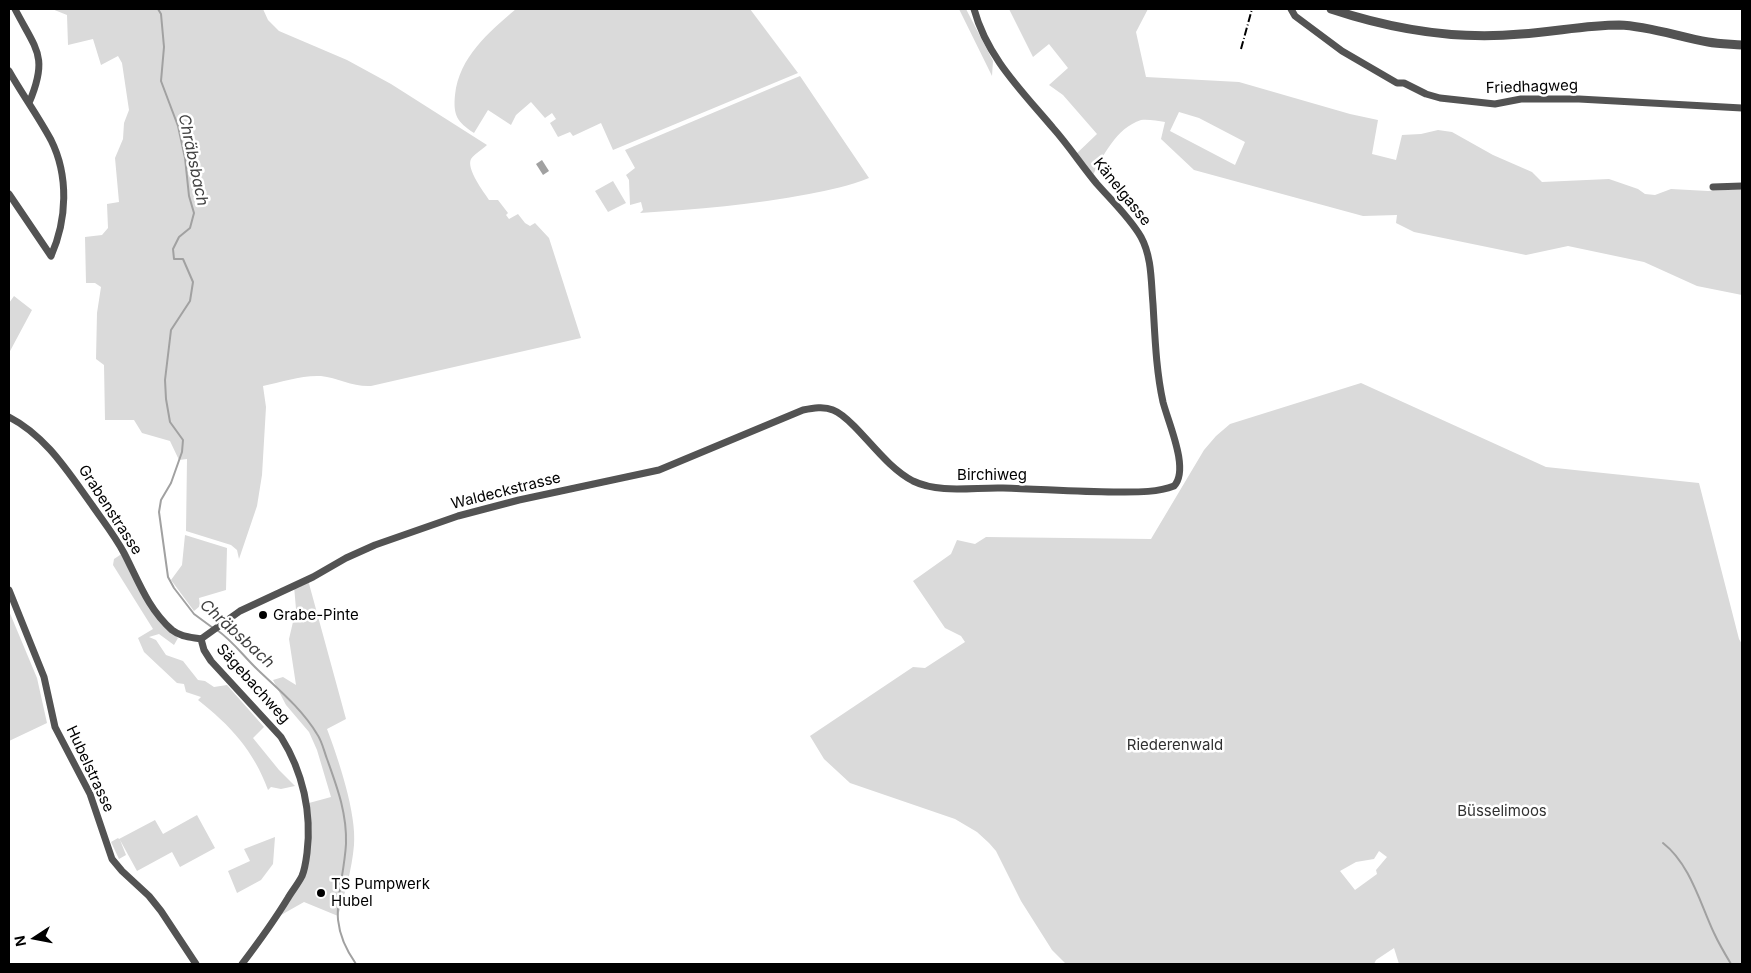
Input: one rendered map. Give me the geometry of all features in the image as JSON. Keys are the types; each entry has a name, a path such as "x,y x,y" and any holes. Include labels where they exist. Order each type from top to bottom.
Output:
{"street":[{"path":"15,9 35,43 39,55 40,71 37,85 29,103"},
{"name":"Känelgasse","path":"974,9 987,43 1006,74 1054,129 1092,178 1132,224 1141,238 1150,270 1157,365 1161,390 1180,464 1177,483"},
{"name":"Friedhagweg","path":"1291,9 1295,16 1342,51 1396,83 1404,83 1426,94 1440,98 1495,104 1521,99 1579,98 1742,108"},
{"path":"1331,9 1380,23 1436,32 1470,35 1509,35 1586,26 1620,25 1709,42 1742,45"},
{"path":"9,71 52,142 62,177 64,193 62,222 51,256 9,194"},
{"path":"1713,187 1742,186"},
{"name":"Birchiweg","path":"833,409 851,423 891,464 905,476 920,484 949,489 1002,488 1130,492 1170,488 1177,483"},
{"name":"Waldeckstrasse","path":"201,639 240,611 313,577 346,558 430,525 519,500 659,470 803,410 833,409"},
{"name":"Grabenstrasse","path":"9,417 41,440 64,466 115,538 146,597 166,624 179,635 201,639"},
{"name":"Hubelstrasse","path":"9,590 44,677 56,727 90,794 112,859 149,896 161,911 196,964"},
{"name":"Sägebachweg","path":"201,639 204,650 211,661 274,727 284,741 300,777 308,814 309,838 306,864 302,875 272,925 242,964"}],"green space":[{"path":"52,9 263,9 268,20 279,31 347,60 391,84 487,145 471,159 470,163 473,174 489,200 498,200 508,213 506,215 509,219 518,214 530,226 535,223 549,238 581,338 371,386 314,376 263,386 266,407 262,475 257,506 239,559 237,550 231,545 186,531 187,459 179,460 170,441 142,433 134,420 105,420 104,365 96,359 97,313 101,287 95,283 86,283 85,237 102,235 108,228 107,204 119,202 115,158 123,139 124,123 129,110 122,63 118,56 101,65 93,39 68,45 67,15"},
{"path":"516,9 750,9 798,73 613,150 601,123 573,136 570,132 558,137 550,123 556,119 552,113 545,118 531,102 516,115 511,125 488,110 474,133 460,121 455,108 455,95 462,69 486,36"},
{"path":"959,9 966,9 993,61 992,76"},
{"path":"1009,9 1148,9 1136,32 1146,77 1239,82 1350,114 1378,120 1372,154 1396,160 1402,135 1421,134 1438,130 1452,132 1493,155 1532,172 1542,182 1609,179 1638,189 1645,194 1655,195 1671,189 1708,191 1742,189 1742,295 1697,286 1644,262 1568,246 1526,255 1414,232 1396,223 1397,215 1363,216 1194,170 1161,139 1165,122 1141,120 1124,129 1111,144 1092,177 1074,156 1097,134 1063,95 1049,85 1068,68 1049,44 1033,57","holes":["1179,112 1199,118 1245,142 1235,165 1170,131"]},
{"path":"800,76 869,178 847,186 824,191 746,204 640,213 643,210 641,202 630,205 629,180 626,175 635,168 625,150"},
{"path":"613,181 626,203 608,212 595,191"},
{"path":"14,296 32,310 9,353 9,303"},
{"name":"Riederenwald","path":"1361,383 1546,467 1699,483 1739,639 1742,644 1742,964 1399,964 1394,948 1376,960 1374,964 1066,964 1052,950 1021,901 996,851 977,832 955,819 850,783 824,759 810,736 913,667 925,668 965,642 961,636 945,628 913,581 951,554 957,540 975,544 986,537 1151,539 1204,450 1230,424","holes":["1379,851 1387,857 1376,870 1377,874 1355,890 1340,871 1356,862 1374,859"]},
{"path":"185,535 227,548 226,590 199,598 200,606 194,611 171,580 182,565"},
{"path":"126,551 164,625 178,638 174,645 159,634 149,637 156,640 166,655 183,661 198,680 205,681 214,687 227,685 264,727 253,738 279,770 295,786 281,789 271,787 268,790 256,763 231,729 198,700 201,697 186,692 184,684 177,683 144,652 138,638 153,629 113,565 114,559"},
{"path":"308,580 346,719 327,729 346,786 354,832 352,863 338,916 304,902 281,915 308,865 312,827 309,803 331,797 317,750 309,732 286,705 273,680 283,677 296,685 289,639 296,609 294,586"},
{"path":"9,611 37,678 47,723 9,741"},
{"path":"197,815 215,848 180,867 172,852 137,871 120,840 126,855 119,859 111,842 155,820 163,834"},
{"path":"275,837 273,864 261,880 237,893 228,871 250,861 244,849"}],"shaded area":[{"path":"542,160 549,171 543,175 536,164"}],"waterway":[{"name":"Chräbsbach","path":"158,9 161,14 164,47 161,81 178,126 185,158 189,196 194,213 190,228 179,237 173,249 174,259 183,259 193,282 190,301 171,330 165,380 166,399 170,422 183,440 182,452 171,483 161,500 159,512 168,577 194,614 213,628"},
{"name":"Chräbsbach","path":"217,630 297,708 311,725 322,743 338,790 345,822 346,844 339,892 338,919 346,948 356,964"},
{"path":"1663,843 1687,873 1716,937 1731,964"}],"railway":[{"path":"1241,49 1252,9"}],"place":[{"name":"Grabe-Pinte","path":"263,615"},
{"name":"TS Pumpwerk Hubel","path":"321,893"}],"park label":[{"name":"Büsselimoos","path":"1502,811"}]}
